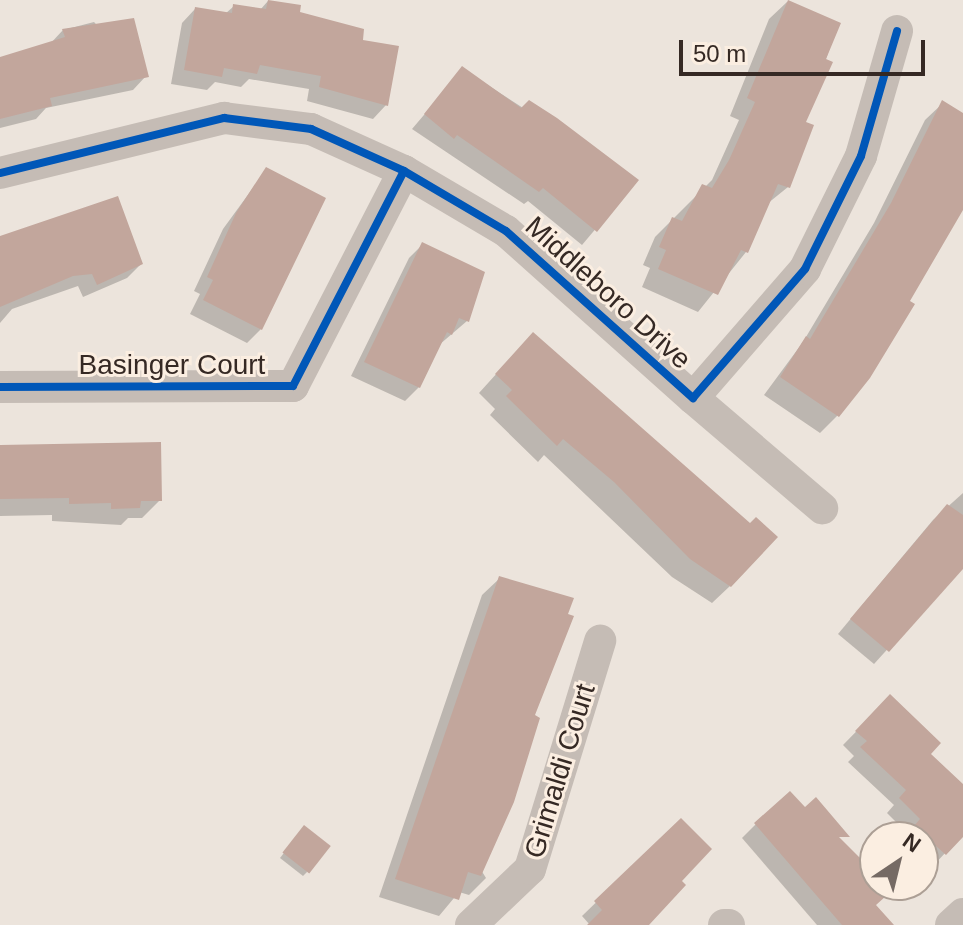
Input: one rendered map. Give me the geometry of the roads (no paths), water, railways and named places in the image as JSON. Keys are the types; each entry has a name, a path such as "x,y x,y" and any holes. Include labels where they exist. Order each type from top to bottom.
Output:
{"street":[{"name":"Middleboro Drive","path":"0,173 224,118 311,129 404,171 506,231 693,398 805,269 861,156 897,31"},
{"name":"Basinger Court","path":"0,387 293,386 404,171"},
{"path":"693,398 822,508"},
{"name":"Grimaldi Court","path":"471,925 530,869 600,641"},
{"path":"951,925 963,914"}]}
